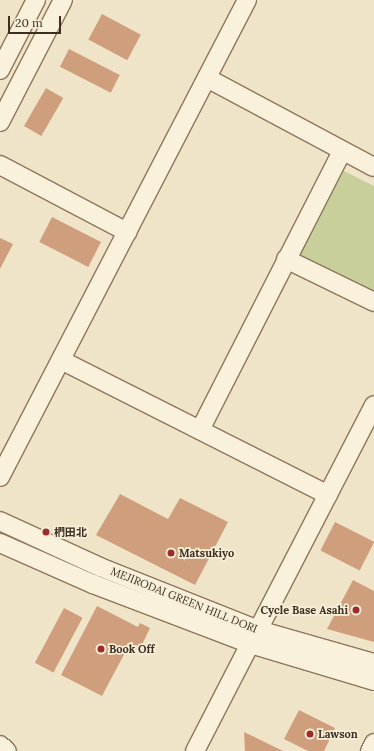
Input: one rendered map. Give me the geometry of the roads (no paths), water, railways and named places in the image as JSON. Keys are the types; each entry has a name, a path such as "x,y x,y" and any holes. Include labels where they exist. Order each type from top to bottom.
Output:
{"street":[{"path":"0,70 36,0"},
{"path":"0,122 63,0"},
{"path":"0,477 247,0"},
{"path":"207,78 374,167"},
{"path":"200,430 342,151"},
{"path":"0,165 127,232"},
{"path":"286,259 374,302"},
{"path":"61,360 328,495"},
{"path":"195,751 374,405"},
{"name":"MEJIRODAI GREEN HILL DORI","path":"0,521 254,637 374,663"},
{"name":"MEJIRODAI GREEN HILL DORI","path":"0,543 93,584 254,637 374,681"},
{"path":"370,751 374,743"},
{"path":"0,745 7,751"}],"place":[{"name":"椚田北","path":"46,532"},
{"name":"Matsukiyo","path":"171,553"},
{"name":"Cycle Base Asahi","path":"356,610"},
{"name":"Book Off","path":"101,649"},
{"name":"Lawson","path":"310,734"}]}
